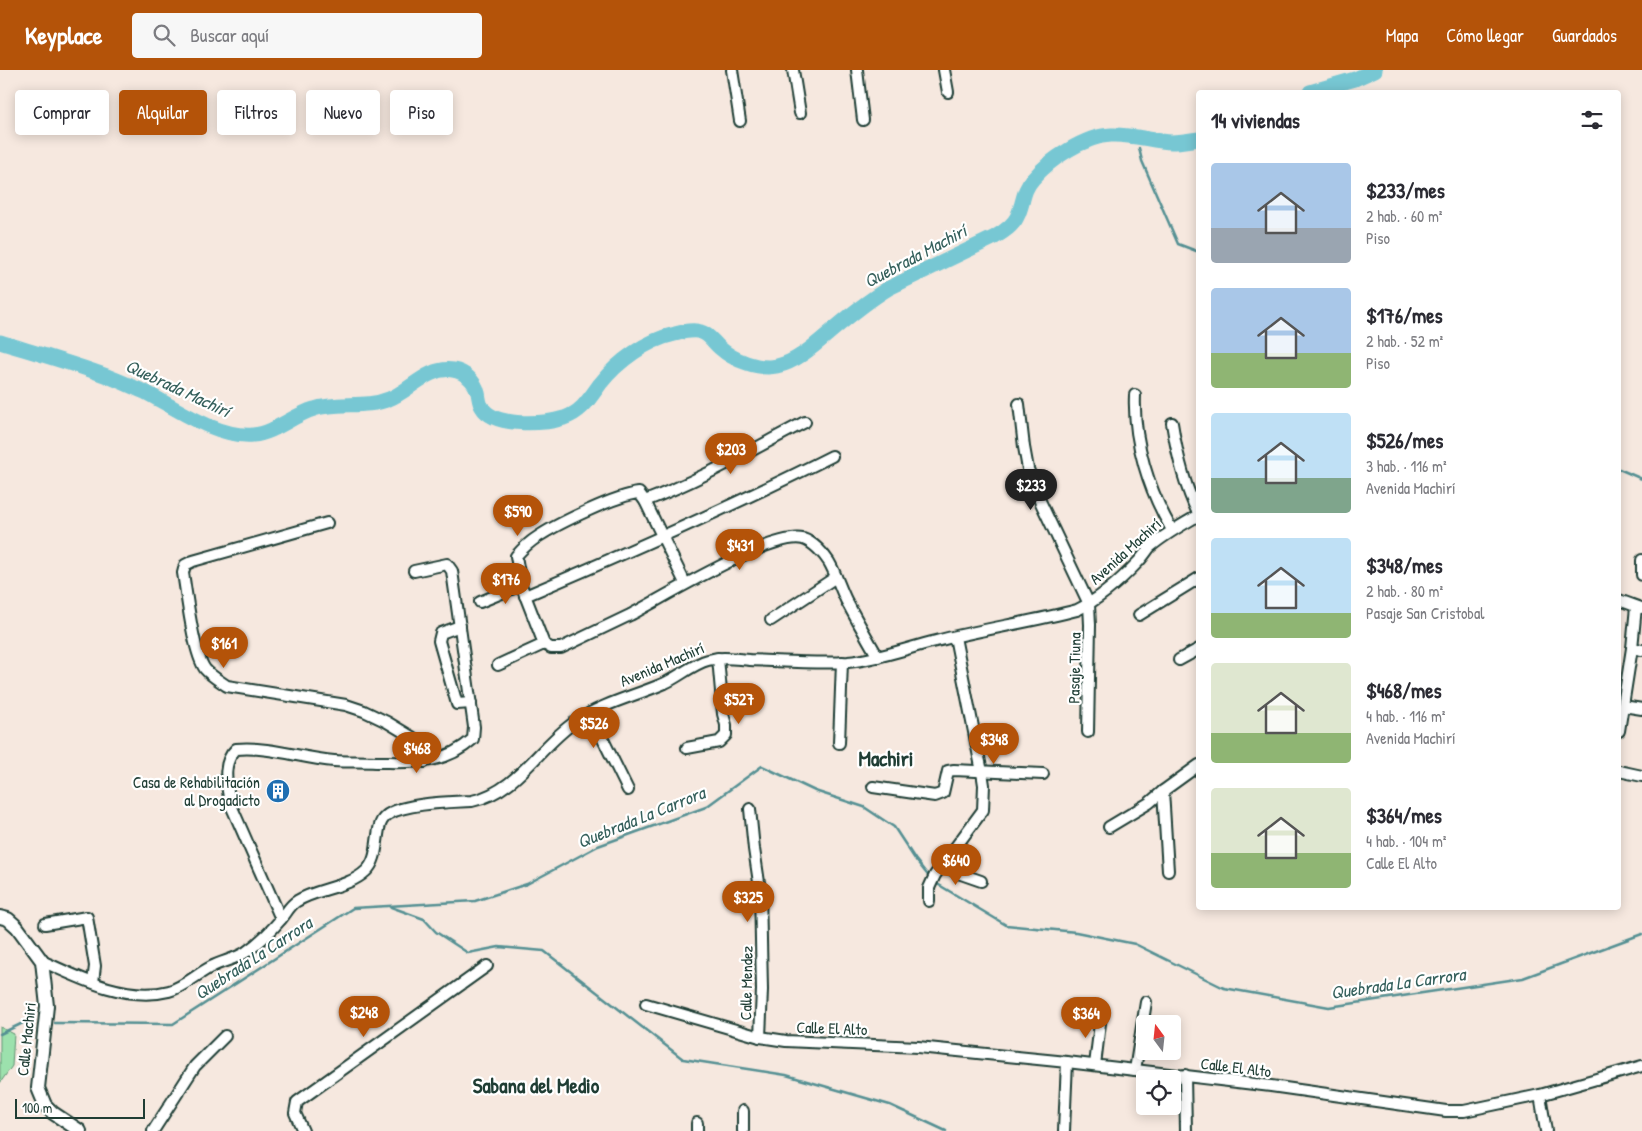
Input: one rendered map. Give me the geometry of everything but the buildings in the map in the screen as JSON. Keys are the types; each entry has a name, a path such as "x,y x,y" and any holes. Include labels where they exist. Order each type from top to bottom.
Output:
{"street":[{"path":"732,70 740,121"},
{"path":"793,70 800,114"},
{"path":"857,70 864,120"},
{"path":"944,70 948,92"},
{"path":"1134,395 1141,450 1156,497 1172,530"},
{"path":"1020,404 1028,469 1040,501 1089,604"},
{"path":"645,501 670,492 806,422"},
{"path":"1172,423 1178,460 1196,509"},
{"path":"525,596 663,537 765,490 832,456"},
{"path":"685,583 645,501 639,493 629,494 581,514 539,536 516,556 521,585 544,644 551,648 561,648 629,615 685,583 745,555 790,540 803,539 817,548 828,561 846,600 878,657"},
{"name":"Avenida Machirí","path":"0,917 8,919 17,927 42,960 93,982 130,993 170,991 219,963 245,952 281,919 290,906 297,901 352,879 368,870 374,860 380,824 391,811 403,807 482,799 500,790 560,734 604,705 667,682 709,659 842,662 878,657 955,637 1077,610 1089,604 1114,585 1150,548 1172,530 1196,517"},
{"path":"327,523 193,561 185,565 183,573 198,654 206,669 227,686 346,705 387,722 412,737 420,745 425,762"},
{"path":"1642,560 1642,574"},
{"path":"281,919 230,803 226,767 230,755 236,749 247,748 334,761 425,762 449,755 473,739 474,727 452,571 447,564 414,572"},
{"path":"771,620 836,577"},
{"path":"1139,615 1196,580"},
{"path":"480,602 521,585"},
{"path":"1621,601 1639,608 1637,649 1621,718"},
{"name":"Pasaje Tiuna","path":"1088,732 1089,604"},
{"path":"460,626 441,633 439,641 457,704 471,703"},
{"path":"929,900 929,888 935,875 983,810 984,785 982,772 955,637"},
{"path":"498,665 544,644"},
{"path":"1179,660 1196,651"},
{"path":"687,748 719,742 726,735 718,658"},
{"path":"839,743 842,662"},
{"path":"1623,706 1642,709"},
{"path":"590,713 628,790"},
{"path":"1109,827 1149,804 1163,791 1196,767"},
{"path":"873,787 935,796 943,793 948,772 954,770 1043,774"},
{"path":"1621,771 1642,776"},
{"path":"1163,791 1168,870"},
{"name":"Calle Mendez","path":"750,809 760,889 762,990 760,1037"},
{"path":"942,864 958,873 981,881"},
{"path":"45,924 87,917 95,966 93,982"},
{"name":"Calle Machiri","path":"42,960 47,1006 38,1088 44,1105 80,1131"},
{"path":"303,1131 295,1113 297,1102 487,966"},
{"path":"1135,1070 1146,1002"},
{"name":"Calle El Alto","path":"646,1004 760,1037 786,1041 918,1046 1185,1075 1446,1111 1464,1111 1540,1095 1642,1066"},
{"path":"1096,1066 1101,1015"},
{"path":"153,1131 195,1066 225,1036"},
{"path":"1064,1131 1067,1062"},
{"path":"1185,1075 1186,1131"},
{"path":"1540,1095 1546,1131"},
{"path":"743,1111 743,1131"}],"green space":[{"path":"0,1027 14,1034 12,1066 0,1083"}],"waterway":[{"name":"Quebrada Machirí","path":"1317,90 1355,79 1375,70"},
{"name":"Quebrada Machirí","path":"0,342 107,376 145,392 197,421 225,432 239,435 261,434 314,409 332,405 380,402 397,395 427,375 444,370 457,371 469,378 475,385 482,407 488,414 520,423 544,422 564,418 576,412 589,400 607,375 624,360 644,346 678,333 688,331 704,333 725,352 739,360 762,367 777,366 791,361 811,348 873,298 889,288 1004,231 1015,220 1029,184 1040,171 1058,157 1090,139 1111,135 1172,142 1196,139"},
{"path":"1139,148 1142,161 1178,244 1196,251"},
{"path":"1621,470 1642,479"},
{"name":"Quebrada La Carrora","path":"55,1023 173,1024 353,908 475,901 527,884 598,846 706,807 762,766 815,791 864,807 894,827 930,878"},
{"name":"Quebrada La Carrora","path":"934,882 1006,925 1076,932 1135,944 1224,988 1329,1007 1523,978 1642,934"},
{"path":"391,907 424,919 436,932 468,953 499,947 544,951 683,1059 786,1075 890,1105 946,1131"},
{"name":"Quebrada La Carrora","path":"0,1034 25,1022"}],"place":[{"name":"Casa de Rehabilitación al Drogadicto","path":"278,791"}],"district":[{"name":"Machiri","path":"886,758"},
{"name":"Sabana del Medio","path":"536,1085"}]}
